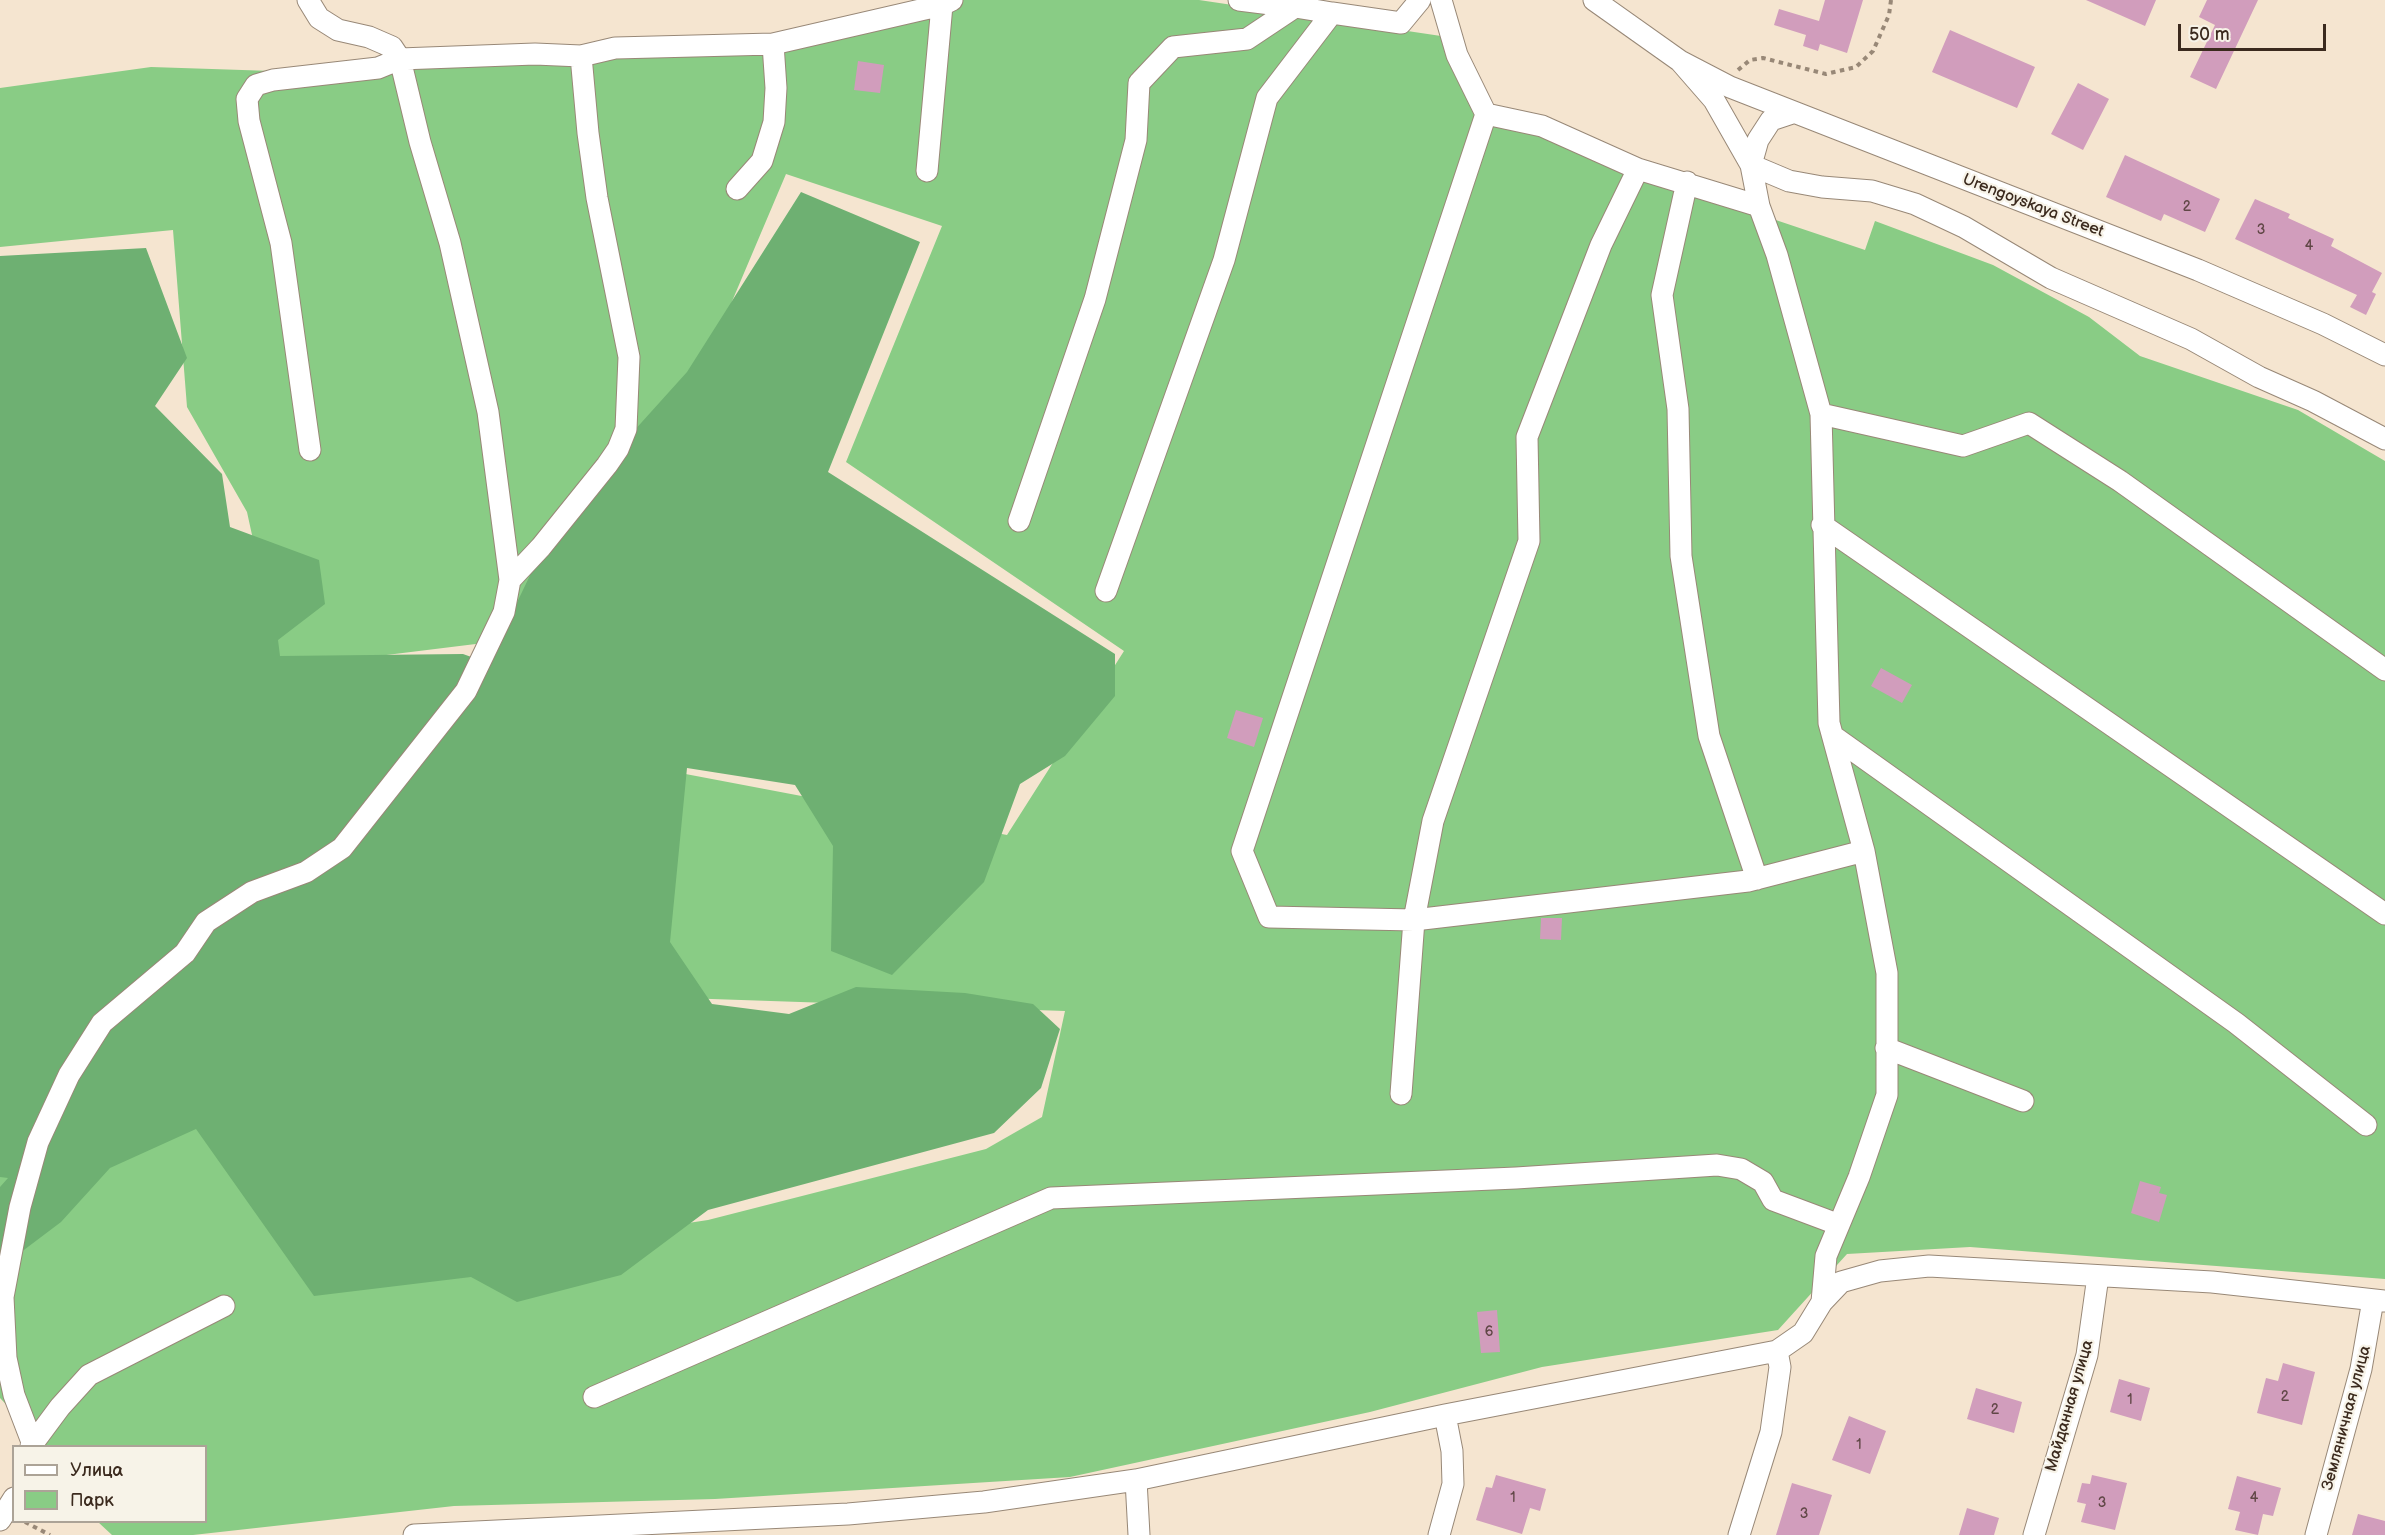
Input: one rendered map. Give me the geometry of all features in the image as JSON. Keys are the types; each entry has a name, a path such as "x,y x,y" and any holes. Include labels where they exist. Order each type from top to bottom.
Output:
{"street":[{"path":"31,1444 14,1395 6,1358 3,1297 20,1207 38,1142 69,1075 102,1023 184,953 206,922 252,892 306,872 342,848 466,692 504,612 510,580 488,412 450,243 420,142 399,58 392,47 369,37 339,30 319,18 308,0"},
{"path":"1239,0 1401,22 1420,0"},
{"path":"1441,0 1457,55 1486,114 1242,851 1269,916 1414,920 1756,879 1864,851"},
{"path":"1594,0 1680,61 1714,100 1751,165 1759,206 1777,255 1821,414 1822,525 1829,723 1864,851 1887,973 1887,1095 1859,1177 1826,1256 1822,1302"},
{"path":"310,450 281,243 249,121 247,99 256,85 273,80 378,68 399,58 535,54 581,56 615,48 773,44 947,3 927,171"},
{"path":"1019,521 1095,299 1136,140 1139,83 1173,47 1247,39 1295,7"},
{"path":"1106,591 1224,260 1267,98 1332,13"},
{"path":"737,189 762,161 774,122 776,88 773,44"},
{"path":"510,580 541,547 607,465 618,449 626,429 629,357 597,198 581,56"},
{"name":"Urengoyskaya Street","path":"1680,61 1730,87 1792,113 2198,270 2323,324 2385,355"},
{"path":"1751,165 1758,140 1771,120 1792,113"},
{"path":"1486,114 1542,126 1638,169 1759,206"},
{"path":"1751,165 1789,181 1822,187 1872,191 1915,204 1964,227 2051,278 2192,339 2259,377 2313,401 2385,439"},
{"path":"1401,1094 1414,920 1433,821 1529,541 1527,437 1600,245 1638,169"},
{"path":"1686,182 1662,295 1678,410 1681,556 1709,736 1756,879"},
{"path":"1821,414 1964,446 2029,423 2120,481 2385,670"},
{"path":"1822,525 2385,914"},
{"path":"1833,736 2236,1023 2366,1125"},
{"path":"1886,1048 2023,1101"},
{"path":"594,1397 1051,1198 1504,1179 1717,1165 1742,1169 1763,1182 1773,1200 1838,1224"},
{"path":"414,1535 846,1525 1136,1480 1445,1415 1777,1351 1803,1333 1822,1302 1841,1282 1880,1271 1919,1267 2212,1282 2379,1300"},
{"name":"Майданная улица","path":"2034,1535 2087,1355 2098,1276"},
{"name":"Земляничная улица","path":"2316,1535 2379,1300"},
{"path":"31,1444 89,1375 224,1306"},
{"path":"1739,1535 1771,1432 1780,1367 1777,1351"},
{"path":"1439,1535 1452,1484 1452,1451 1445,1415"},
{"path":"1136,1480 1139,1535"},
{"path":"0,1520 12,1501"}],"path":[{"path":"1730,87 1738,68 1750,60 1763,58 1826,74 1856,67 1874,51 1889,15 1891,0"},
{"path":"29,1523 50,1535"}],"green space":[{"path":"961,0 1199,0 1441,36 1472,110 1549,125 1749,211 1865,250 1875,221 1993,265 2089,317 2140,356 2298,410 2385,461 2385,1279 1970,1247 1847,1254 1778,1330 1542,1367 1370,1412 1070,1477 715,1499 454,1506 193,1535 112,1535 99,1523 207,1523 207,1445 44,1445 0,1398 0,1165 203,1109 324,1278 708,1220 986,1149 1042,1117 1065,1011 653,997 675,772 1007,835 1124,651 846,462 942,226 786,174 691,398 500,641 281,668 247,512 187,407 173,230 0,247 0,88 151,67 394,75 412,65 615,54 769,52"},
{"path":"801,192 920,242 828,472 1115,654 1115,696 1065,756 1020,784 984,882 892,975 831,951 833,846 795,785 687,768 670,942 712,1004 789,1014 856,987 965,993 1033,1004 1060,1029 1041,1088 994,1133 708,1210 621,1275 517,1302 471,1277 314,1296 196,1129 110,1168 61,1222 4,1265 0,1264 0,1187 8,1178 0,1177 0,256 146,248 187,358 155,406 222,474 230,527 319,560 325,604 278,640 280,656 463,654 488,663 534,567 550,524 687,372"}],"building":[{"path":"1825,0 1863,0 1847,53 1820,44 1818,51 1803,46 1806,35 1774,25 1779,9 1819,21"},
{"path":"2086,0 2156,0 2145,26"},
{"path":"2207,0 2258,0 2216,89 2190,77 2215,25 2199,17"},
{"path":"1950,30 2035,67 2017,108 1932,72"},
{"path":"858,61 884,65 880,93 854,90"},
{"path":"2078,83 2109,99 2083,150 2051,134"},
{"path":"2125,155 2220,199 2205,232 2164,214 2161,221 2106,197"},
{"path":"2255,199 2290,214 2288,218 2334,239 2331,246 2382,273 2372,292 2376,294 2366,315 2350,307 2357,295 2235,239"},
{"path":"1881,668 1912,685 1902,703 1871,686"},
{"path":"1236,710 1263,718 1254,747 1227,738"},
{"path":"1541,918 1562,918 1561,940 1540,939"},
{"path":"2140,1181 2161,1187 2159,1193 2167,1195 2159,1222 2131,1213"},
{"path":"1497,1310 1500,1352 1481,1353 1477,1312"},
{"path":"2283,1363 2315,1372 2302,1425 2257,1413 2266,1378 2278,1381"},
{"path":"2119,1379 2150,1388 2141,1421 2110,1412"},
{"path":"1976,1388 2022,1402 2014,1433 1967,1419"},
{"path":"1849,1416 1886,1431 1870,1474 1832,1460"},
{"path":"1496,1475 1546,1489 1540,1511 1530,1508 1522,1534 1476,1520 1486,1487 1492,1488"},
{"path":"2092,1475 2127,1483 2115,1530 2081,1522 2086,1504 2077,1502 2082,1483 2090,1484"},
{"path":"2237,1476 2281,1488 2273,1516 2263,1514 2258,1535 2235,1530 2240,1512 2228,1509"},
{"path":"1792,1483 1832,1495 1819,1535 1776,1535"},
{"path":"1967,1508 1999,1518 1994,1535 1959,1535"},
{"path":"2358,1514 2385,1521 2385,1535 2352,1535"}]}
